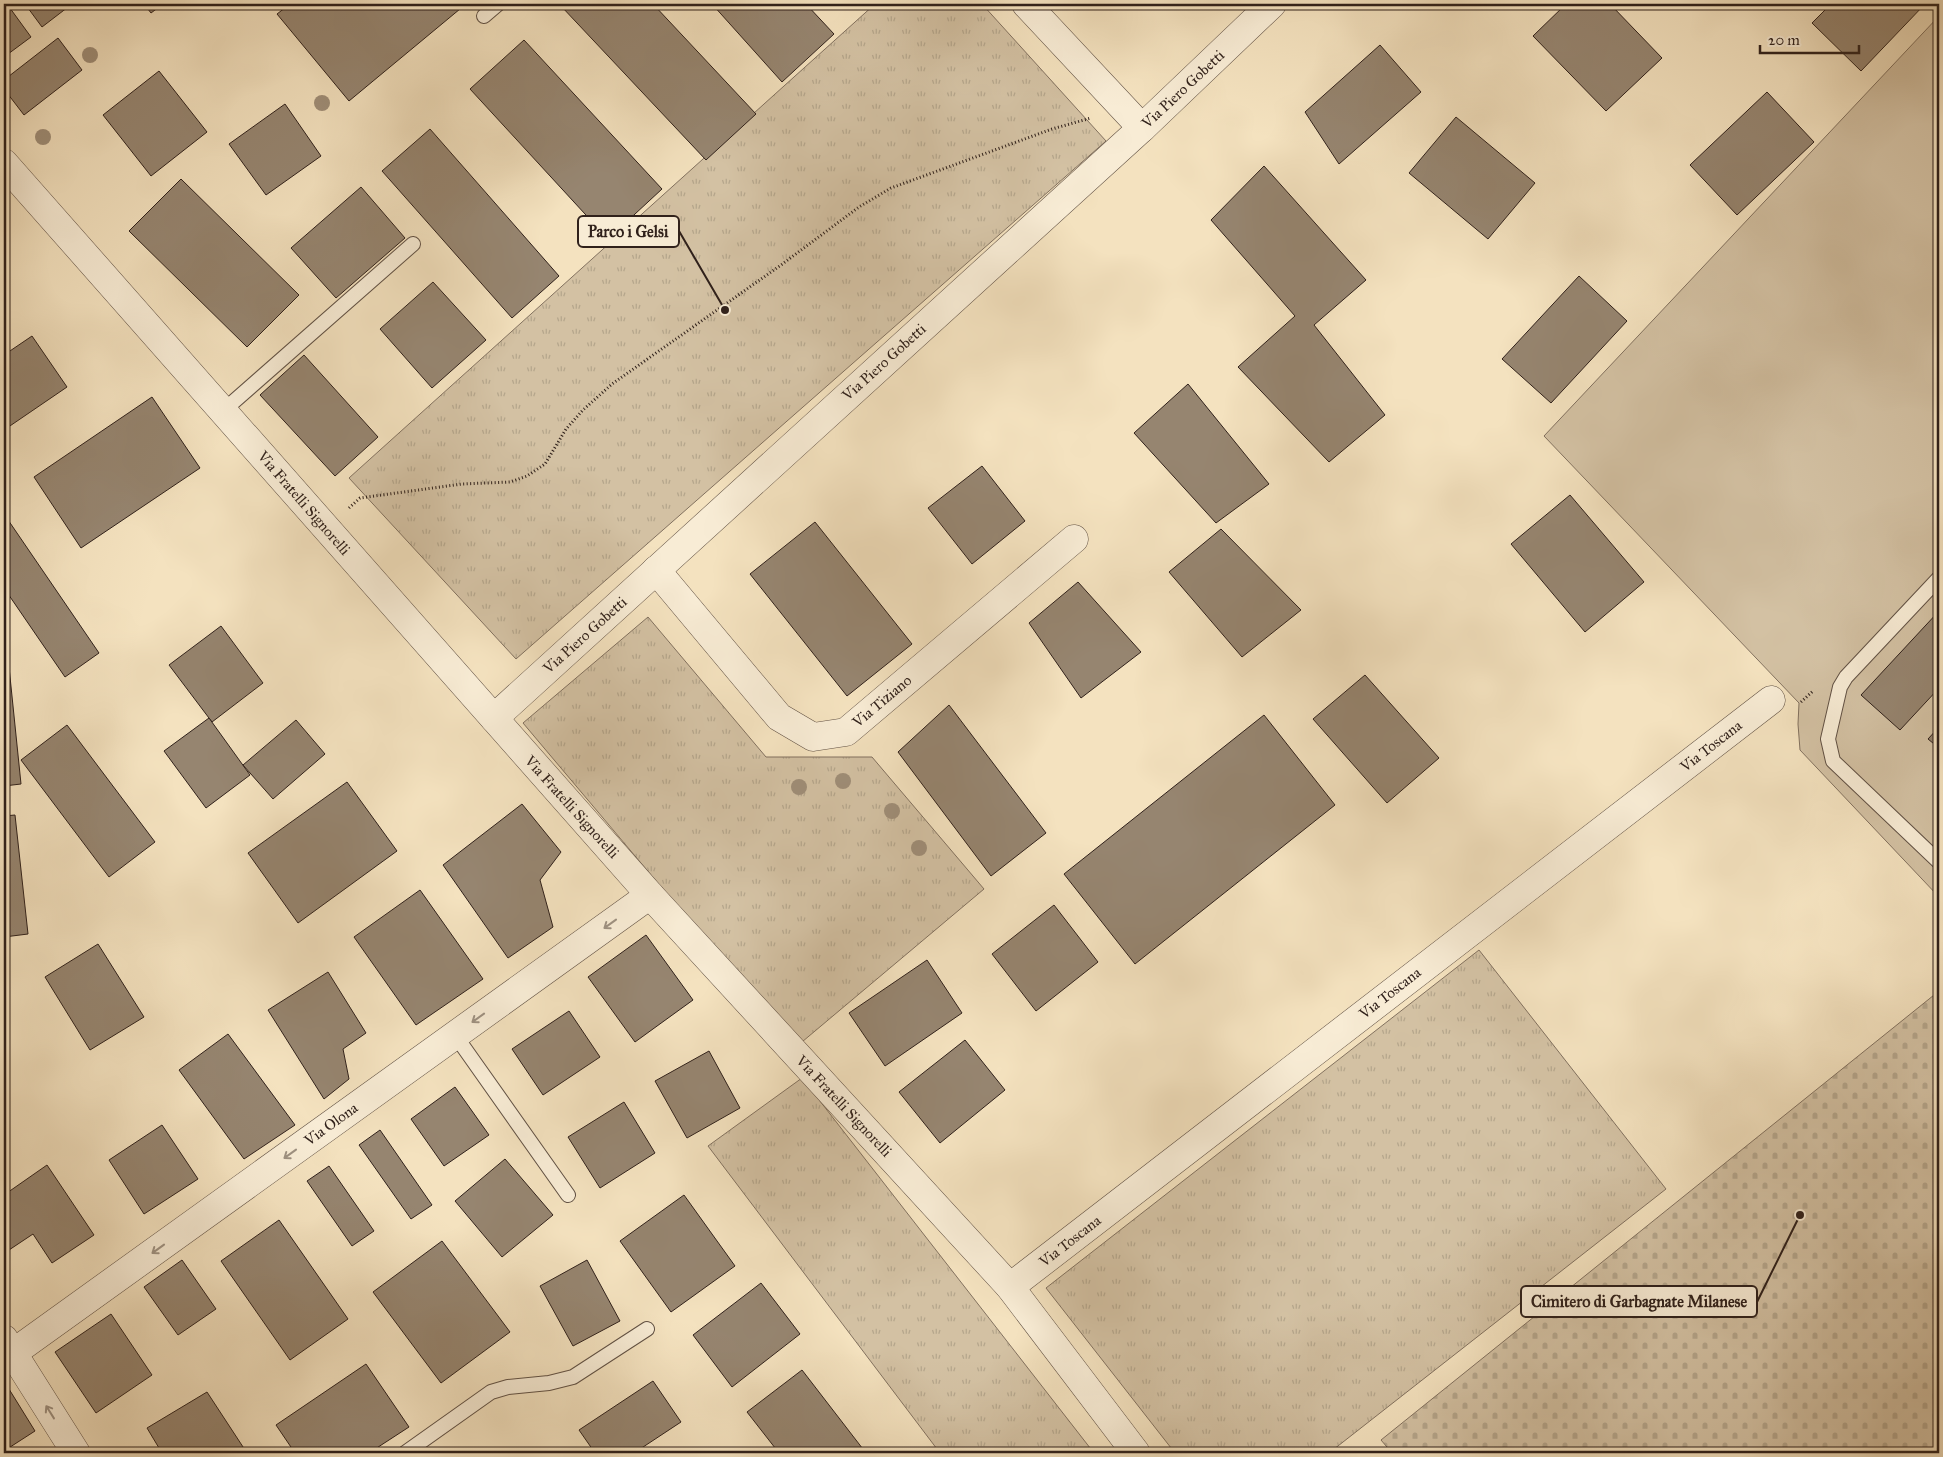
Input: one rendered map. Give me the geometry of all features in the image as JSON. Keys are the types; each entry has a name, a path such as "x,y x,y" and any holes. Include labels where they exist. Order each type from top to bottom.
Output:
{"street":[{"path":"1026,4 1142,128"},
{"name":"Via Piero Gobetti","path":"494,718 1142,128 1272,4"},
{"name":"Via Fratelli Signorelli","path":"4,163 650,895 1010,1287 1136,1453"},
{"name":"Via Tiziano","path":"656,570 779,717 813,737 846,732 1074,539"},
{"name":"Via Toscana","path":"1010,1287 1771,700"},
{"name":"Via Olona","path":"8,1346 455,1035 650,895"},
{"path":"8,1346 76,1453"}],"lane":[{"path":"484,16 498,4"},
{"path":"223,411 413,244"},
{"path":"1939,578 1846,677 1840,688 1828,738 1833,761 1939,862"},
{"path":"455,1035 568,1195"},
{"path":"405,1453 491,1392 508,1387 549,1383 573,1377 647,1329"}],"path":[{"path":"327,529 360,498 462,484 510,482 527,476 544,464 566,429 583,410 612,384 781,265 872,198 891,188 1052,129 1123,108"},
{"path":"1771,700 1790,706 1799,704 1835,672 1846,677"}],"green space":[{"path":"875,4 982,4 1106,141 516,659 349,478"},
{"path":"1939,16 1939,897 1800,750 1799,703 1544,436"},
{"path":"648,617 766,757 872,757 984,889 796,1047 523,723"},
{"path":"1479,950 1666,1189 1329,1453 1175,1453 1046,1288"},
{"path":"1939,991 1939,1453 1392,1453 1381,1440"},
{"path":"802,1078 1094,1453 940,1453 708,1146"}],"building":[{"path":"4,4 7,4 31,37 4,57"},
{"path":"25,4 72,4 42,27"},
{"path":"144,4 163,4 151,13"},
{"path":"290,4 466,4 349,101 277,14"},
{"path":"564,4 653,4 756,114 706,160 561,6"},
{"path":"712,4 806,4 834,34 782,82"},
{"path":"1566,4 1610,4 1662,58 1606,111 1533,36"},
{"path":"1831,4 1925,4 1861,71 1812,23"},
{"path":"58,38 82,70 24,115 4,89 4,80"},
{"path":"524,40 662,189 608,239 470,89"},
{"path":"1380,45 1421,92 1339,164 1305,112"},
{"path":"159,71 207,132 151,176 103,115"},
{"path":"1767,92 1814,142 1737,215 1690,165"},
{"path":"285,104 321,156 266,195 229,144"},
{"path":"1456,117 1535,183 1488,239 1409,173"},
{"path":"430,129 559,276 512,318 382,171"},
{"path":"1264,166 1366,280 1314,325 1385,415 1329,462 1238,367 1295,316 1211,220"},
{"path":"181,179 299,295 247,347 129,231"},
{"path":"361,187 405,238 336,298 291,248"},
{"path":"1579,276 1627,321 1551,403 1502,359"},
{"path":"433,282 486,340 432,388 380,329"},
{"path":"32,336 67,387 4,430 4,355"},
{"path":"304,355 378,437 335,476 260,395"},
{"path":"1188,384 1269,484 1216,523 1134,433"},
{"path":"152,397 200,468 81,548 34,477"},
{"path":"982,466 1025,521 972,564 928,508"},
{"path":"1570,495 1644,582 1585,632 1511,544"},
{"path":"4,514 99,653 65,677 4,588"},
{"path":"815,522 912,644 847,696 750,574"},
{"path":"1221,529 1301,610 1242,657 1169,572"},
{"path":"1078,582 1141,652 1081,698 1029,623"},
{"path":"1939,611 1939,688 1900,730 1861,695"},
{"path":"221,626 263,683 212,722 169,665"},
{"path":"9,667 21,784 4,786 4,668"},
{"path":"1365,675 1439,758 1387,803 1313,719"},
{"path":"949,705 1046,833 991,876 898,752"},
{"path":"1264,715 1335,805 1135,964 1064,874"},
{"path":"209,718 250,775 206,808 164,751"},
{"path":"296,720 325,754 273,799 243,765"},
{"path":"67,725 155,842 109,877 21,760"},
{"path":"1939,727 1939,748 1928,739"},
{"path":"347,782 397,851 298,923 248,853"},
{"path":"522,804 561,852 540,880 553,927 508,958 443,865"},
{"path":"15,815 28,934 4,937 4,816"},
{"path":"420,890 483,979 416,1025 354,937"},
{"path":"1054,905 1098,962 1036,1011 992,954"},
{"path":"646,935 693,1000 635,1042 588,977"},
{"path":"98,944 144,1017 90,1050 45,977"},
{"path":"927,960 962,1013 885,1066 849,1013"},
{"path":"328,972 366,1033 343,1049 349,1079 324,1099 268,1010"},
{"path":"569,1011 600,1057 543,1095 512,1049"},
{"path":"228,1034 295,1125 244,1159 179,1070"},
{"path":"965,1040 1005,1090 940,1143 899,1092"},
{"path":"709,1051 740,1108 687,1138 655,1081"},
{"path":"455,1087 489,1135 444,1166 411,1119"},
{"path":"624,1102 655,1153 600,1188 568,1137"},
{"path":"162,1125 198,1179 144,1214 109,1160"},
{"path":"380,1130 432,1205 411,1219 359,1145"},
{"path":"505,1159 553,1215 502,1257 455,1201"},
{"path":"47,1165 94,1235 52,1263 33,1234 6,1252 4,1248 4,1195"},
{"path":"329,1166 374,1231 352,1246 307,1181"},
{"path":"684,1195 735,1266 671,1312 620,1241"},
{"path":"279,1220 348,1319 290,1360 221,1261"},
{"path":"442,1241 510,1332 441,1383 373,1292"},
{"path":"182,1260 216,1309 178,1335 144,1287"},
{"path":"587,1260 620,1321 573,1346 540,1286"},
{"path":"761,1283 800,1334 732,1387 693,1335"},
{"path":"111,1314 152,1375 96,1413 55,1352"},
{"path":"366,1364 409,1427 369,1453 295,1453 276,1425"},
{"path":"802,1370 866,1453 779,1453 747,1412"},
{"path":"4,1381 35,1431 4,1451"},
{"path":"653,1381 681,1422 634,1453 595,1453 579,1430"},
{"path":"207,1392 247,1453 162,1453 147,1428"}],"place":[{"name":"Parco i Gelsi","path":"725,310"},
{"name":"Cimitero di Garbagnate Milanese","path":"1800,1215"}]}
